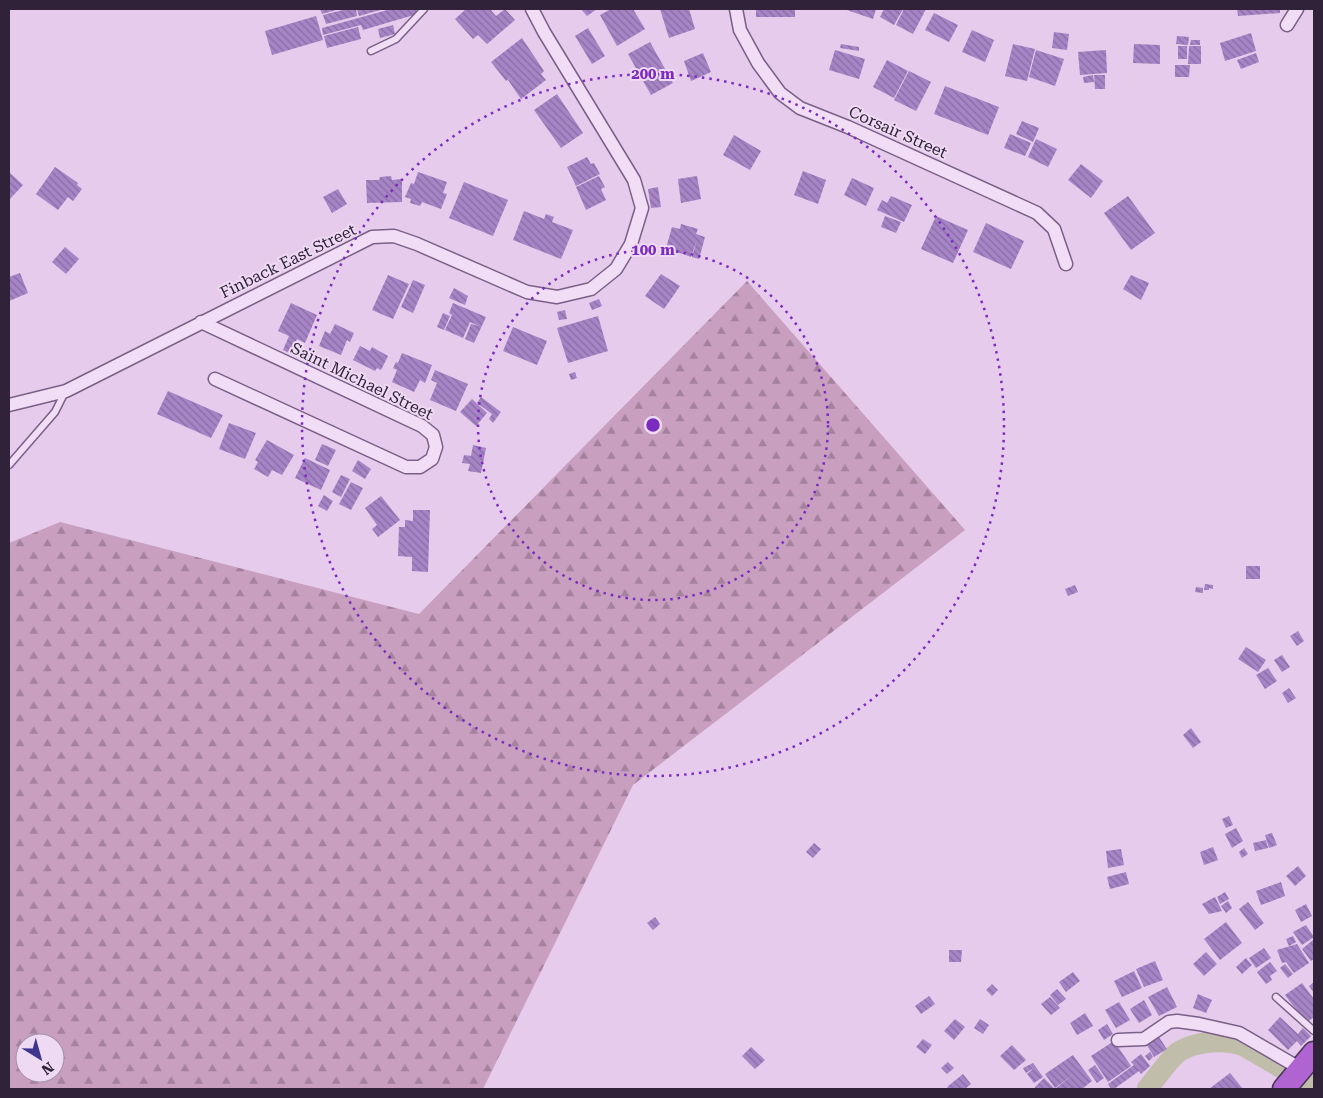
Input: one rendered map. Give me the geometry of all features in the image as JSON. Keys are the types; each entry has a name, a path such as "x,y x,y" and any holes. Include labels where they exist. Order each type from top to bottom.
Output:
{"highway":[{"path":"1284,1089 1305,1064"}],"street":[{"name":"Finback East Street","path":"9,405 66,391 372,237 394,236 418,244 527,292 557,297 591,289 616,269 631,244 642,208 634,180 532,9"},
{"name":"Corsair Street","path":"736,9 740,30 758,63 780,93 800,108 848,127 1037,213 1054,230 1066,264"},
{"path":"1287,25 1297,9"},
{"name":"Saint Michael Street","path":"201,322 422,426 433,435 436,447 432,459 420,467 406,467 216,379"},
{"path":"1118,1040 1144,1039 1169,1022 1177,1021 1239,1033 1305,1064"}],"lane":[{"path":"371,52 396,39 424,9"},
{"path":"9,465 55,412 66,391"},
{"path":"1276,997 1314,1031"}],"green space":[{"path":"747,281 965,530 633,785 483,1089 9,1089 9,543 60,522 419,614"}],"building":[{"path":"320,9 340,9 322,14"},
{"path":"347,9 356,9 357,16 326,24 323,15"},
{"path":"357,9 384,9 359,16"},
{"path":"391,9 416,9 417,14 363,30 361,25 323,35 322,28"},
{"path":"466,9 490,9 496,16 505,9 515,20 487,44 478,35 473,39 455,19"},
{"path":"581,9 597,9 587,16"},
{"path":"611,9 633,9 645,29 617,46 600,15"},
{"path":"660,9 689,9 695,29 669,38"},
{"path":"756,9 795,9 795,17 756,17"},
{"path":"844,9 876,9 873,19"},
{"path":"884,9 903,9 894,25 880,17"},
{"path":"904,9 926,9 913,34 896,25"},
{"path":"1237,9 1280,9 1280,13 1238,16"},
{"path":"934,13 958,25 949,42 925,30"},
{"path":"316,16 323,40 272,55 265,31"},
{"path":"393,25 395,34 380,38 378,29"},
{"path":"358,27 361,39 327,48 324,36"},
{"path":"588,28 605,56 592,64 575,36"},
{"path":"972,30 994,40 985,62 962,52"},
{"path":"1054,32 1069,34 1067,50 1052,48"},
{"path":"1251,33 1256,51 1225,61 1220,43"},
{"path":"1177,36 1189,37 1188,45 1176,44"},
{"path":"522,38 544,71 541,74 546,80 521,99 508,80 514,75 506,81 491,62"},
{"path":"1191,40 1200,40 1200,45 1190,45"},
{"path":"650,42 673,83 651,95 628,54"},
{"path":"841,44 859,47 859,51 840,48"},
{"path":"1013,44 1035,49 1027,81 1005,76"},
{"path":"1134,44 1160,45 1160,64 1133,63"},
{"path":"1178,46 1187,46 1187,59 1178,59"},
{"path":"1189,46 1201,46 1201,64 1188,64"},
{"path":"835,50 865,59 859,79 829,70"},
{"path":"1036,50 1064,59 1055,86 1029,77"},
{"path":"1106,50 1107,73 1080,75 1078,52"},
{"path":"703,53 711,72 691,81 684,61"},
{"path":"1256,53 1259,62 1241,69 1237,60"},
{"path":"887,60 908,71 894,98 873,87"},
{"path":"1175,65 1190,65 1189,77 1175,77"},
{"path":"909,71 931,82 916,111 894,100"},
{"path":"1093,75 1094,82 1084,83 1083,77"},
{"path":"1094,75 1105,75 1105,89 1095,89"},
{"path":"945,86 999,107 988,135 934,114"},
{"path":"557,94 583,133 561,148 534,110"},
{"path":"1022,121 1039,128 1033,142 1016,134"},
{"path":"1010,134 1031,143 1025,156 1004,148"},
{"path":"734,135 761,151 750,170 723,155"},
{"path":"1036,139 1057,149 1048,167 1028,157"},
{"path":"587,157 591,164 594,163 600,174 576,186 567,167"},
{"path":"1081,164 1103,181 1091,198 1068,180"},
{"path":"55,167 78,183 77,185 82,189 73,201 68,197 58,210 36,194"},
{"path":"803,171 826,180 818,204 794,195"},
{"path":"9,172 23,185 9,200"},
{"path":"418,172 447,182 443,193 447,194 441,209 422,202 420,206 410,203 411,199 405,197 411,183 414,184"},
{"path":"391,176 392,180 402,179 402,202 367,203 366,180 379,180 380,177"},
{"path":"599,176 605,187 601,189 606,200 586,210 576,187"},
{"path":"697,176 701,199 681,203 678,179"},
{"path":"852,178 874,188 866,206 844,195"},
{"path":"464,182 508,200 493,236 449,218"},
{"path":"658,187 661,207 651,208 648,189"},
{"path":"338,189 347,204 332,213 323,197"},
{"path":"891,196 912,205 904,222 877,210 882,200 887,203"},
{"path":"1128,196 1155,233 1131,250 1104,213"},
{"path":"524,211 544,219 546,214 554,217 552,222 573,230 561,259 513,240"},
{"path":"885,216 901,222 896,233 881,227"},
{"path":"936,216 968,230 953,263 921,249"},
{"path":"986,223 1024,241 1011,269 973,252"},
{"path":"681,224 698,229 696,234 705,237 699,259 692,257 697,240 691,257 666,248 672,227 680,229"},
{"path":"65,247 79,259 66,274 52,262"},
{"path":"20,273 28,293 9,301 9,277"},
{"path":"661,274 680,286 664,309 645,296"},
{"path":"388,275 409,284 393,319 372,310"},
{"path":"1131,275 1149,283 1141,300 1123,289"},
{"path":"413,280 425,285 413,313 401,307"},
{"path":"454,288 468,296 465,305 449,298"},
{"path":"599,299 602,306 592,310 589,303"},
{"path":"291,303 317,315 305,343 297,339 291,354 283,350 289,336 278,331"},
{"path":"453,303 486,317 474,343 465,339 471,324 479,326 470,322 463,338 445,330 452,315 449,313"},
{"path":"565,310 567,319 559,320 557,312"},
{"path":"443,313 450,316 444,330 437,327"},
{"path":"598,316 608,351 568,363 557,328"},
{"path":"335,324 354,333 350,342 347,340 341,355 319,346 325,331 330,334"},
{"path":"513,327 547,341 537,365 503,351"},
{"path":"360,346 370,351 372,347 388,356 381,370 377,368 375,371 353,360"},
{"path":"402,353 432,365 425,383 420,380 414,392 392,382 397,370 393,368 396,362 398,363"},
{"path":"435,370 468,384 456,411 430,400 437,383 431,380"},
{"path":"575,372 577,378 571,380 569,374"},
{"path":"168,391 223,415 211,438 157,414"},
{"path":"481,397 501,412 493,423 489,419 492,414 477,403"},
{"path":"472,399 487,413 476,426 460,412"},
{"path":"229,423 256,433 245,459 219,449"},
{"path":"267,440 294,455 282,475 272,470 268,477 254,469 258,462 255,460"},
{"path":"322,444 336,450 328,466 315,460"},
{"path":"473,445 486,448 481,473 468,471 470,464 462,463 464,455 471,456"},
{"path":"305,458 330,470 321,490 295,478"},
{"path":"358,460 371,469 365,479 352,471"},
{"path":"341,475 350,479 341,497 332,492"},
{"path":"351,482 363,488 351,510 339,504"},
{"path":"324,495 333,501 327,511 318,506"},
{"path":"381,496 400,520 378,537 372,529 377,525 365,508"},
{"path":"413,510 430,510 428,572 412,571 412,557 398,556 399,527 405,527 405,520 413,521"},
{"path":"1246,566 1260,566 1260,579 1246,579"},
{"path":"1205,584 1213,585 1213,589 1204,590"},
{"path":"1075,585 1078,592 1068,596 1065,589"},
{"path":"1196,587 1203,588 1203,593 1195,592"},
{"path":"1298,631 1304,641 1297,646 1290,636"},
{"path":"1246,647 1266,660 1258,672 1238,659"},
{"path":"1282,655 1290,667 1282,672 1274,660"},
{"path":"1268,668 1277,681 1265,689 1256,675"},
{"path":"1289,688 1296,698 1288,703 1282,693"},
{"path":"1191,728 1201,742 1193,748 1183,735"},
{"path":"1229,816 1233,825 1226,828 1222,819"},
{"path":"1236,828 1243,841 1232,848 1225,834"},
{"path":"1272,833 1277,845 1269,848 1265,835"},
{"path":"1266,840 1268,848 1255,851 1253,843"},
{"path":"814,843 821,849 813,858 806,852"},
{"path":"1213,847 1218,860 1204,865 1200,852"},
{"path":"1244,848 1248,854 1242,858 1239,852"},
{"path":"1121,849 1124,865 1108,868 1106,851"},
{"path":"1298,866 1306,876 1295,886 1286,876"},
{"path":"1126,872 1129,884 1110,889 1107,877"},
{"path":"1281,882 1285,896 1261,905 1256,891"},
{"path":"1225,892 1229,899 1220,904 1217,897"},
{"path":"1215,897 1222,911 1209,914 1202,904"},
{"path":"1228,901 1232,908 1226,913 1221,906"},
{"path":"1248,902 1264,923 1255,930 1239,909"},
{"path":"1306,904 1312,916 1301,922 1295,910"},
{"path":"655,917 660,924 653,930 647,923"},
{"path":"1226,922 1242,943 1220,960 1204,939"},
{"path":"1306,925 1314,937 1302,945 1293,932"},
{"path":"1293,936 1296,942 1289,946 1286,939"},
{"path":"1313,940 1314,959 1311,961 1302,949"},
{"path":"1297,944 1309,963 1294,973 1286,962 1282,963 1277,950"},
{"path":"1264,948 1271,958 1256,968 1249,958"},
{"path":"949,950 962,950 961,962 949,962"},
{"path":"1206,952 1217,964 1204,976 1193,964"},
{"path":"1246,958 1252,965 1242,974 1236,967"},
{"path":"1155,961 1163,980 1144,987 1136,969"},
{"path":"1270,962 1277,971 1270,976 1272,980 1266,984 1257,972"},
{"path":"1285,964 1293,974 1288,978 1280,968"},
{"path":"1134,971 1142,988 1122,997 1114,981"},
{"path":"1073,972 1080,981 1066,992 1059,982"},
{"path":"1314,982 1314,993 1309,986"},
{"path":"1302,983 1314,999 1314,1017 1306,1023 1285,995"},
{"path":"992,984 998,990 992,996 986,990"},
{"path":"1167,987 1177,1007 1159,1016 1148,997"},
{"path":"1057,989 1066,999 1058,1005 1050,995"},
{"path":"1198,994 1212,1000 1206,1013 1193,1008"},
{"path":"929,996 935,1004 921,1014 915,1006"},
{"path":"1050,997 1060,1008 1051,1015 1041,1004"},
{"path":"1144,1000 1152,1015 1139,1023 1130,1009"},
{"path":"1119,1002 1130,1020 1116,1028 1105,1010"},
{"path":"1085,1013 1093,1026 1077,1035 1070,1023"},
{"path":"1280,1017 1298,1034 1303,1028 1311,1036 1301,1046 1297,1041 1288,1050 1268,1030"},
{"path":"955,1019 965,1027 954,1040 944,1031"},
{"path":"980,1019 989,1025 983,1034 974,1028"},
{"path":"1107,1024 1113,1034 1104,1040 1098,1030"},
{"path":"1157,1034 1167,1049 1154,1057 1145,1042"},
{"path":"923,1039 932,1045 925,1054 916,1047"},
{"path":"1114,1041 1131,1066 1108,1082 1091,1056"},
{"path":"1012,1045 1026,1060 1014,1070 1000,1056"},
{"path":"751,1047 765,1060 755,1069 742,1056"},
{"path":"1150,1052 1153,1057 1149,1061 1145,1056"},
{"path":"1141,1054 1150,1066 1141,1074 1139,1071 1114,1089 1111,1089 1108,1084 1134,1065 1131,1062"},
{"path":"1073,1055 1092,1081 1082,1089 1055,1089 1074,1074 1055,1088 1045,1074"},
{"path":"948,1062 954,1068 947,1074 941,1068"},
{"path":"1033,1063 1043,1077 1034,1083 1027,1074 1034,1068 1026,1073 1023,1068"},
{"path":"1095,1065 1104,1078 1097,1083 1088,1070"},
{"path":"1230,1073 1243,1089 1209,1089"},
{"path":"963,1074 971,1084 965,1089 949,1089 947,1087"},
{"path":"1044,1078 1054,1088 1035,1089 1035,1087"}],"waterway":[{"path":"1147,1089 1177,1053 1194,1045 1211,1042 1228,1042 1244,1046 1314,1087"}]}
